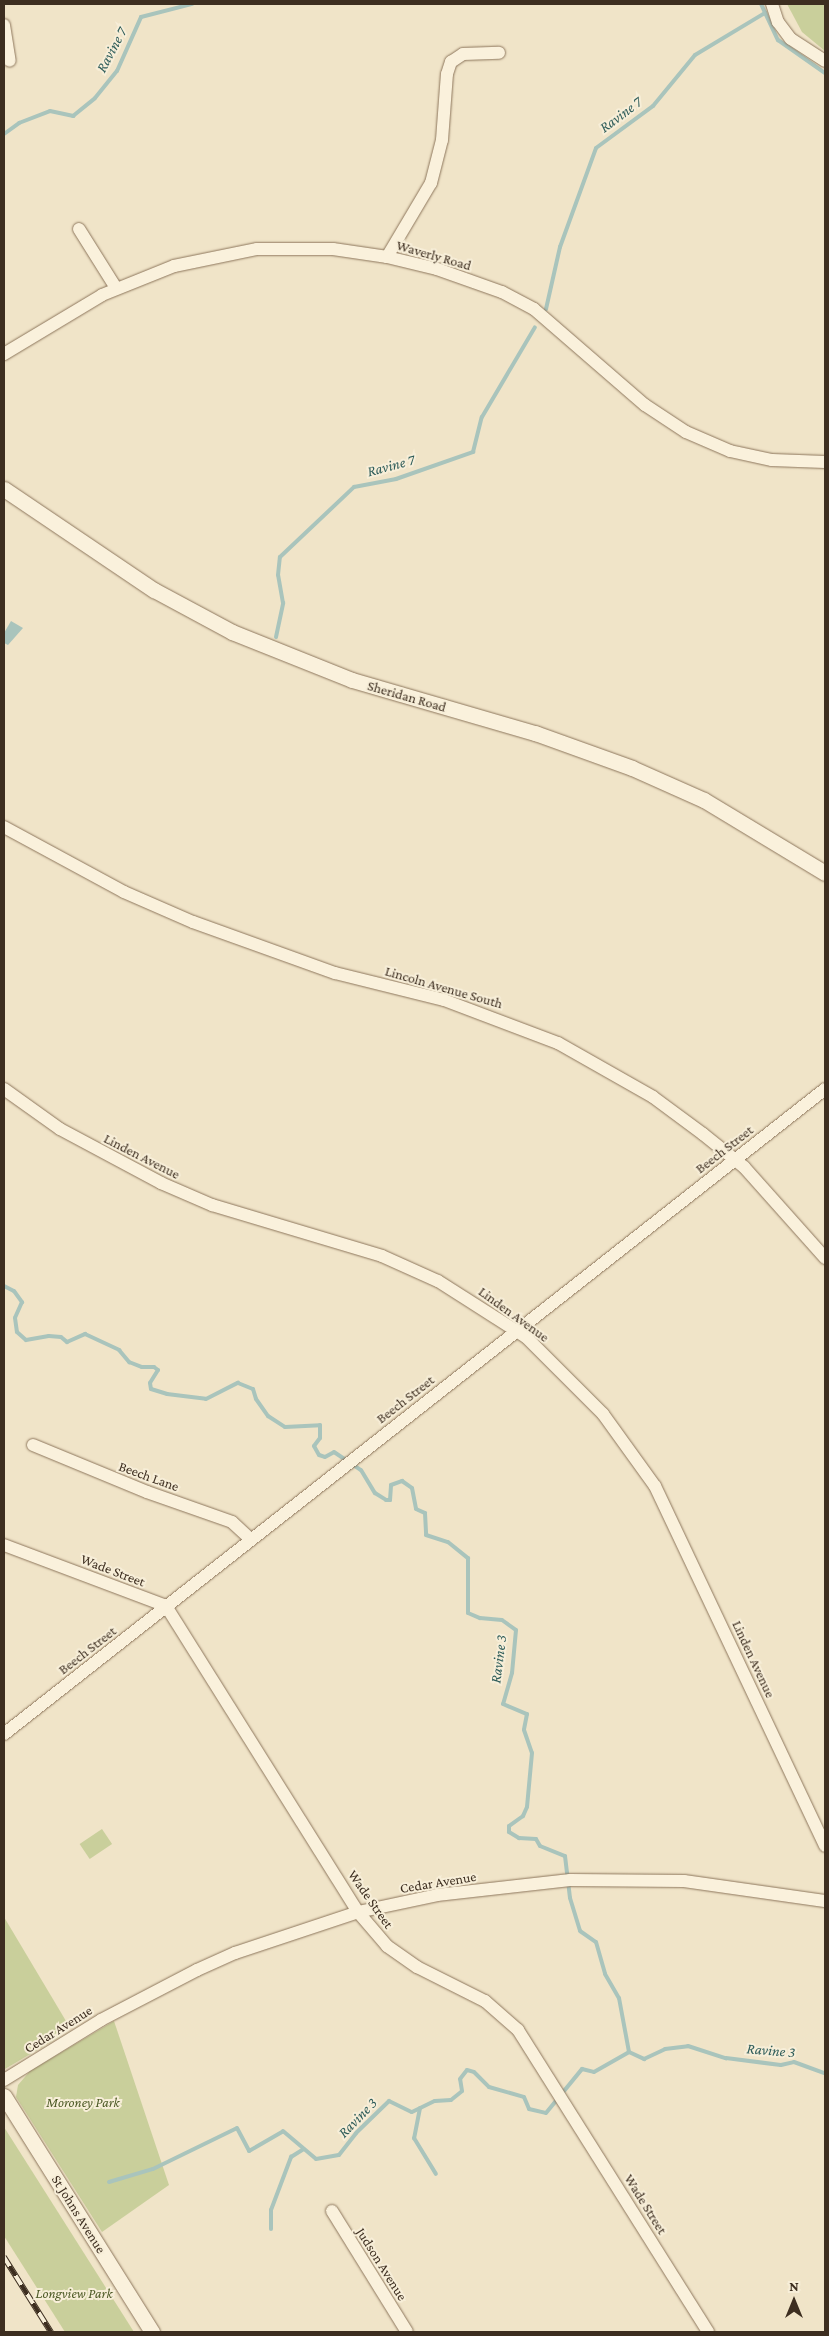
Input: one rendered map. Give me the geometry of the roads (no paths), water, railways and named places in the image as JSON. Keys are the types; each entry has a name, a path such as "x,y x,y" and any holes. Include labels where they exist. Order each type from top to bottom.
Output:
{"street":[{"path":"772,4 778,22 791,39 825,61"},
{"path":"4,25 10,61"},
{"path":"387,257 431,183 442,140 447,74 451,62 463,54 499,53"},
{"path":"79,229 116,288"},
{"name":"Waverly Road","path":"4,354 116,288 174,266 257,249 333,249 387,257 437,269 502,292 534,309 563,332 645,405 686,432 730,452 772,460 825,462"},
{"name":"Sheridan Road","path":"4,489 146,585 232,632 352,680 535,733 632,768 710,804 825,873"},
{"name":"Lincoln Avenue South","path":"4,827 115,888 193,922 335,973 452,1003 558,1043 653,1098 734,1160 790,1216 825,1258"},
{"name":"Linden Avenue","path":"4,1089 60,1129 161,1183 253,1218 382,1256 438,1281 516,1331 566,1374 603,1414 654,1486 825,1846"},
{"name":"Beech Street","path":"4,1734 825,1089"},
{"name":"Beech Lane","path":"34,1445 147,1492 232,1522 251,1540"},
{"name":"Wade Street","path":"4,1545 166,1606 358,1912 387,1946 416,1968 485,2001 518,2030 708,2332"},
{"name":"Cedar Avenue","path":"4,2080 101,2020 197,1970 236,1953 358,1912 437,1895 519,1885 616,1880 728,1885 825,1901"},
{"name":"St Johns Avenue","path":"4,2096 152,2332"},
{"name":"Judson Avenue","path":"332,2211 407,2332"}],"water":[{"path":"11,621 23,628 8,645 4,643 4,633"}],"waterway":[{"name":"Ravine 7","path":"4,134 19,123 50,111 73,116 95,98 117,71 141,17 192,4"},
{"name":"Ravine 7","path":"761,4 778,40 825,73"},
{"name":"Ravine 7","path":"546,309 560,247 596,148 653,106 695,55 765,13"},
{"name":"Ravine 7","path":"276,637 283,603 278,575 280,557 354,487 396,479 473,452 482,417 535,327"},
{"name":"Ravine 3","path":"4,1286 14,1291 22,1302 15,1318 17,1332 26,1340 49,1336 61,1337 67,1342 85,1334 119,1350 129,1362 142,1367 154,1367 158,1370 150,1383 151,1389 167,1394 206,1399 238,1383 253,1389 256,1399 268,1416 285,1427 320,1425 320,1438 314,1446 319,1455 325,1457 334,1452 361,1470 375,1493 386,1500 390,1500 391,1485 402,1481 412,1488 416,1509 425,1513 426,1535 448,1542 468,1558 468,1613 480,1618 502,1620 516,1630 512,1673 503,1704 527,1714 524,1730 532,1753 527,1807 523,1816 509,1826 509,1832 519,1838 536,1839 540,1846 565,1856 570,1898 580,1931 596,1942 605,1974 619,1998 629,2052"},
{"name":"Ravine 3","path":"109,2182 153,2169 237,2128 249,2151 283,2131 316,2159 339,2155 356,2133 389,2101 412,2112 435,2101 451,2100 462,2091 460,2079 467,2070 474,2072 489,2087 524,2097 529,2109 546,2113 582,2069 594,2072 629,2052 644,2059 665,2049 688,2046 726,2058 781,2065 794,2062 825,2073"},
{"path":"420,2108 414,2138 436,2174"},
{"path":"271,2229 271,2210 291,2157 304,2149"}],"railway":[{"path":"4,2257 51,2332"}],"park label":[{"name":"Moroney Park","path":"83,2102"},
{"name":"Longview Park","path":"74,2293"}]}
